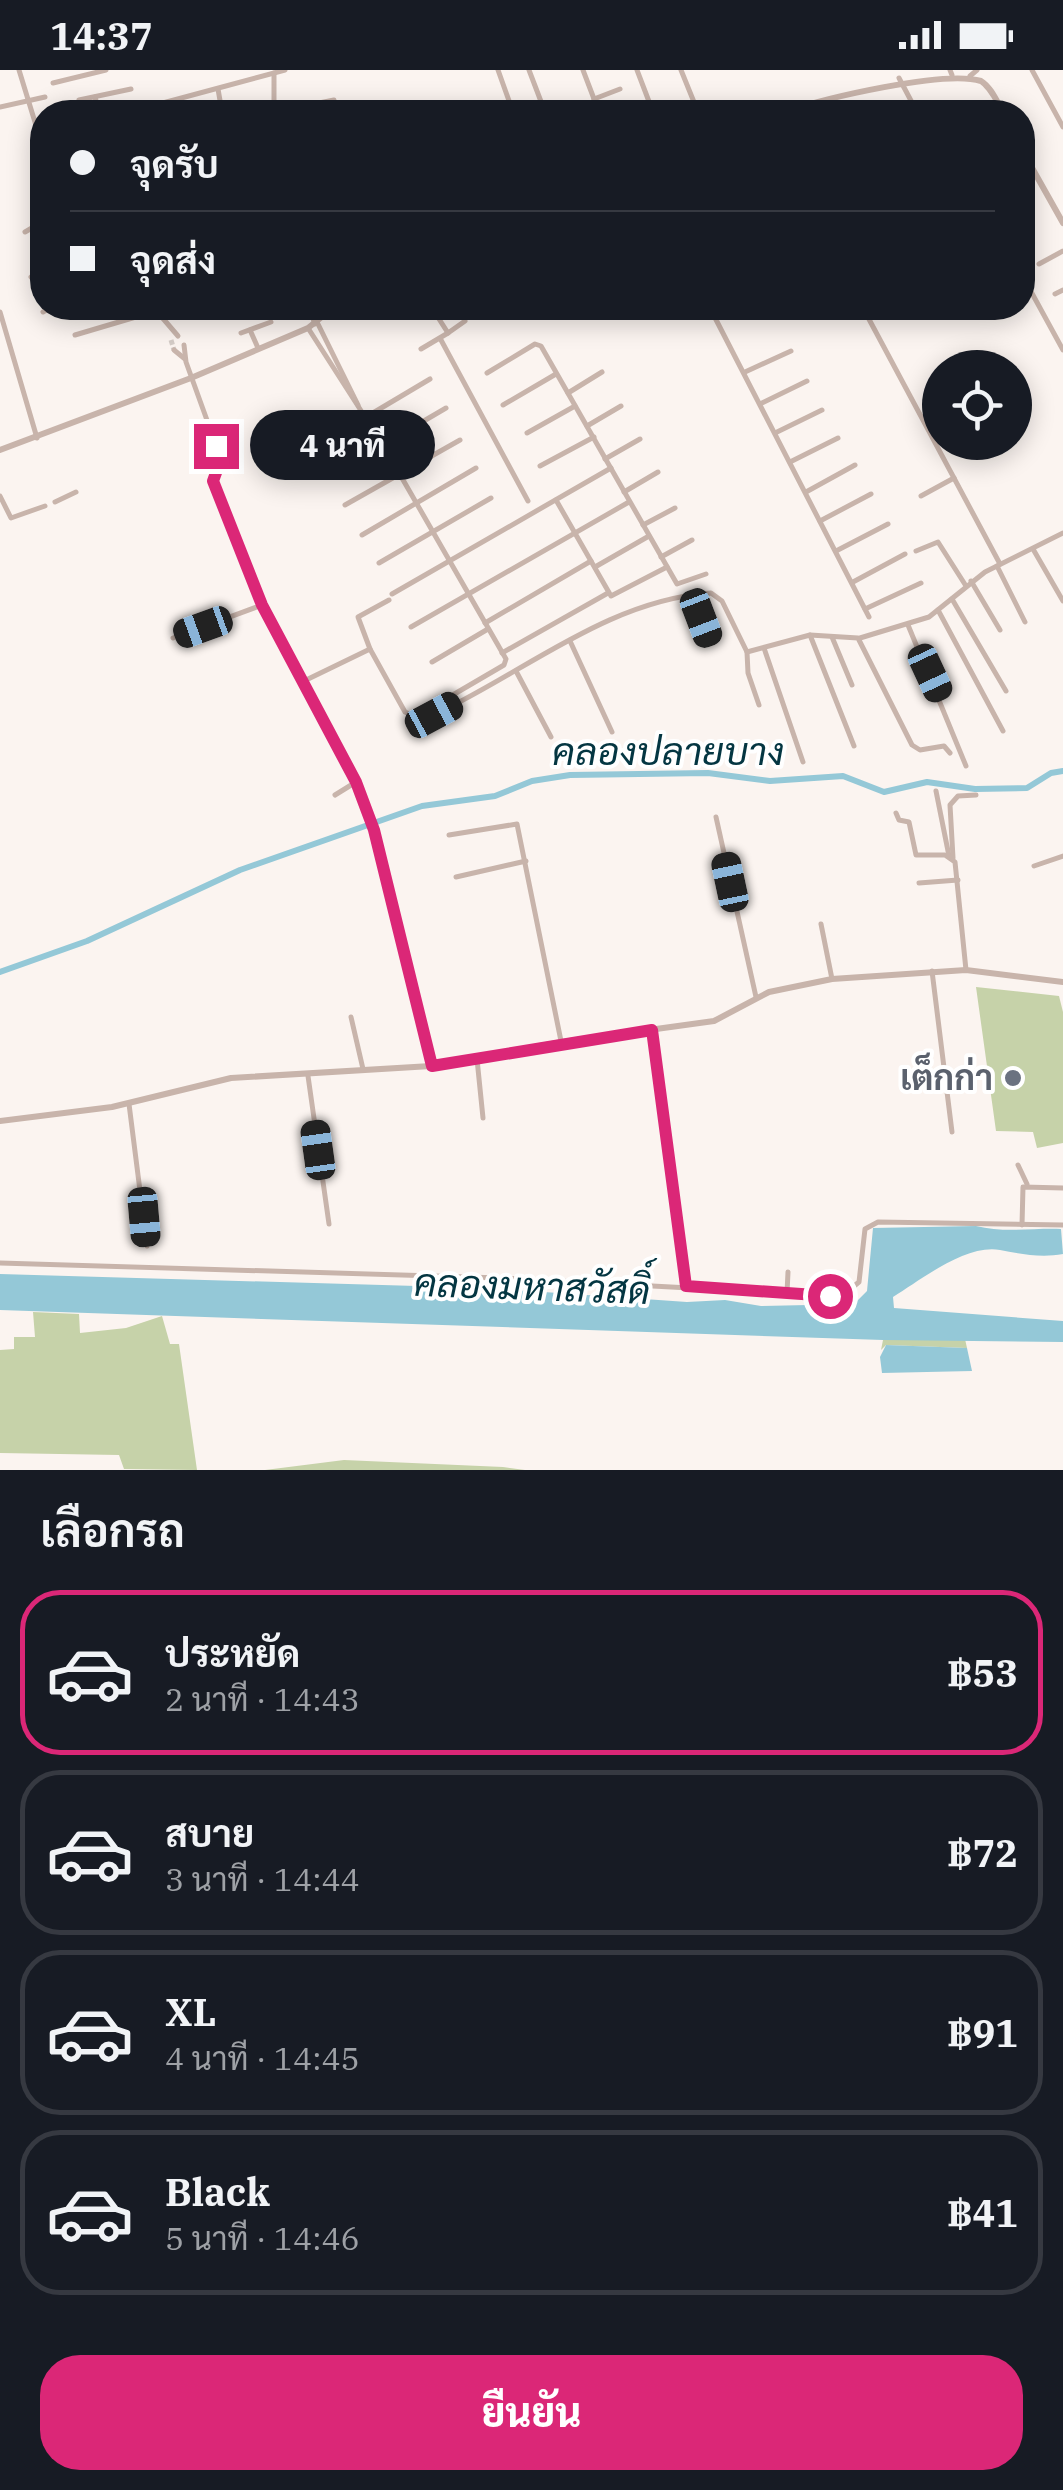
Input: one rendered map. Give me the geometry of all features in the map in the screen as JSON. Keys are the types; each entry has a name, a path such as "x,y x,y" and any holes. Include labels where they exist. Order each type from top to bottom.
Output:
{"street":[{"path":"18,70 30,114"},
{"path":"53,84 106,70"},
{"path":"173,100 285,70"},
{"path":"498,70 509,100"},
{"path":"529,70 540,100"},
{"path":"582,70 594,99 620,89"},
{"path":"637,70 648,100"},
{"path":"682,70 693,100"},
{"path":"970,76 978,70"},
{"path":"1032,70 1063,127"},
{"path":"274,71 274,100"},
{"path":"825,100 898,78 951,73 984,83 995,100"},
{"path":"898,78 910,100"},
{"path":"79,100 131,88"},
{"path":"218,89 220,100"},
{"path":"0,107 45,97"},
{"path":"1035,173 1063,223"},
{"path":"25,232 30,229"},
{"path":"1039,264 1063,250"},
{"path":"1056,294 1063,290"},
{"path":"1035,299 1063,350"},
{"path":"0,312 37,438"},
{"path":"75,335 123,320"},
{"path":"162,320 173,336"},
{"path":"315,320 336,376 384,445 502,654 504,665 451,696"},
{"path":"316,320 358,406"},
{"path":"0,450 190,375 254,339 319,320"},
{"path":"440,320 448,333"},
{"path":"717,320 869,617"},
{"path":"869,320 1025,622"},
{"path":"420,349 441,340 465,321"},
{"path":"254,339 271,322"},
{"path":"241,333 254,339"},
{"path":"441,340 528,501"},
{"path":"487,373 538,344 680,585 706,574"},
{"path":"184,345 185,361 221,459 213,481 262,605 356,782 374,830 432,1066"},
{"path":"174,350 185,361"},
{"path":"745,372 790,351"},
{"path":"336,376 344,372"},
{"path":"568,393 602,372"},
{"path":"502,405 557,374"},
{"path":"314,448 430,379"},
{"path":"760,404 806,380"},
{"path":"527,433 575,406"},
{"path":"587,426 621,406"},
{"path":"328,477 446,408"},
{"path":"775,434 822,410"},
{"path":"540,466 594,437"},
{"path":"605,458 640,438"},
{"path":"790,462 838,438"},
{"path":"345,505 460,440"},
{"path":"806,492 855,466"},
{"path":"362,535 476,468"},
{"path":"611,468 358,617 370,650 406,712 419,720 630,612 692,596 717,594 746,652 748,673 759,705"},
{"path":"624,492 658,472"},
{"path":"921,496 954,478"},
{"path":"55,502 76,492"},
{"path":"820,521 871,494"},
{"path":"0,496 11,518 44,506"},
{"path":"379,563 491,498"},
{"path":"556,500 608,593"},
{"path":"411,628 630,501"},
{"path":"643,526 676,508"},
{"path":"836,550 888,524"},
{"path":"746,652 810,635 858,638 908,626 938,610 998,565 1063,533"},
{"path":"432,662 592,564 649,536"},
{"path":"661,557 692,540"},
{"path":"916,551 938,542 1000,630"},
{"path":"1034,549 1063,600"},
{"path":"852,582 906,554"},
{"path":"502,654 608,593 616,595 667,567"},
{"path":"866,609 921,582"},
{"path":"692,596 710,642"},
{"path":"952,598 1006,691"},
{"path":"174,638 262,605"},
{"path":"938,610 1003,731"},
{"path":"908,626 966,766"},
{"path":"810,635 854,746"},
{"path":"832,637 852,684"},
{"path":"858,638 912,745 920,750 944,746 950,753"},
{"path":"570,641 612,732"},
{"path":"764,648 803,762"},
{"path":"304,681 370,650"},
{"path":"516,671 551,737"},
{"path":"335,795 356,782"},
{"path":"936,791 958,880 966,970"},
{"path":"951,857 950,805 958,796 976,795"},
{"path":"896,813 898,820 911,825 916,855 951,857"},
{"path":"716,817 756,997"},
{"path":"449,835 515,822 562,1042"},
{"path":"1034,866 1063,856"},
{"path":"456,877 526,861"},
{"path":"919,883 958,880"},
{"path":"821,924 832,978"},
{"path":"932,970 952,1132"},
{"path":"0,1122 129,1104 231,1078 432,1066 725,1018 756,997 832,978 966,970 1063,982"},
{"path":"352,1017 364,1072"},
{"path":"652,1030 686,1286"},
{"path":"477,1060 483,1118"},
{"path":"308,1076 328,1224"},
{"path":"129,1104 147,1246"},
{"path":"1018,1165 1027,1186"},
{"path":"1022,1225 1022,1190 1027,1186 1063,1188"},
{"path":"0,1263 686,1286 842,1296 855,1289 865,1229 878,1222 1063,1226"},
{"path":"788,1272 788,1293"}],"green space":[{"path":"976,987 1059,996 1063,1012 1063,1143 1037,1148 1033,1132 996,1131"},
{"path":"33,1312 79,1314 80,1333 126,1328 162,1316 170,1344 179,1344 197,1470 124,1469 119,1455 0,1453 0,1350 14,1349 14,1337 35,1337"},
{"path":"965,1339 967,1348 886,1345 881,1350 883,1340"},
{"path":"344,1460 503,1467 525,1470 265,1470"}],"water":[{"path":"873,1228 1061,1229 1063,1254 973,1252 893,1297 894,1308 1063,1321 1063,1342 883,1340 0,1310 0,1274 485,1288 687,1302 725,1300 761,1306 854,1304 867,1291"},
{"path":"886,1345 967,1348 972,1371 882,1373 880,1357"}],"waterway":[{"name":"คลองปลายบาง","path":"0,972 87,941 240,870 422,806 495,796 532,781 570,775 708,773 770,781 843,776 884,792 927,782 975,789 1027,788 1051,773 1063,771"}],"tunnel":[{"path":"171,340 174,350"}],"place":[{"name":"เต็กก่า","path":"1013,1078"}],"route":[{"path":"216,446 221,459 213,481 240,552 262,605 356,782 382,851 432,1066 652,1030 686,1286 830,1296"}],"water label":[{"name":"คลองมหาสวัสดิ์","path":"532,1287"}]}
